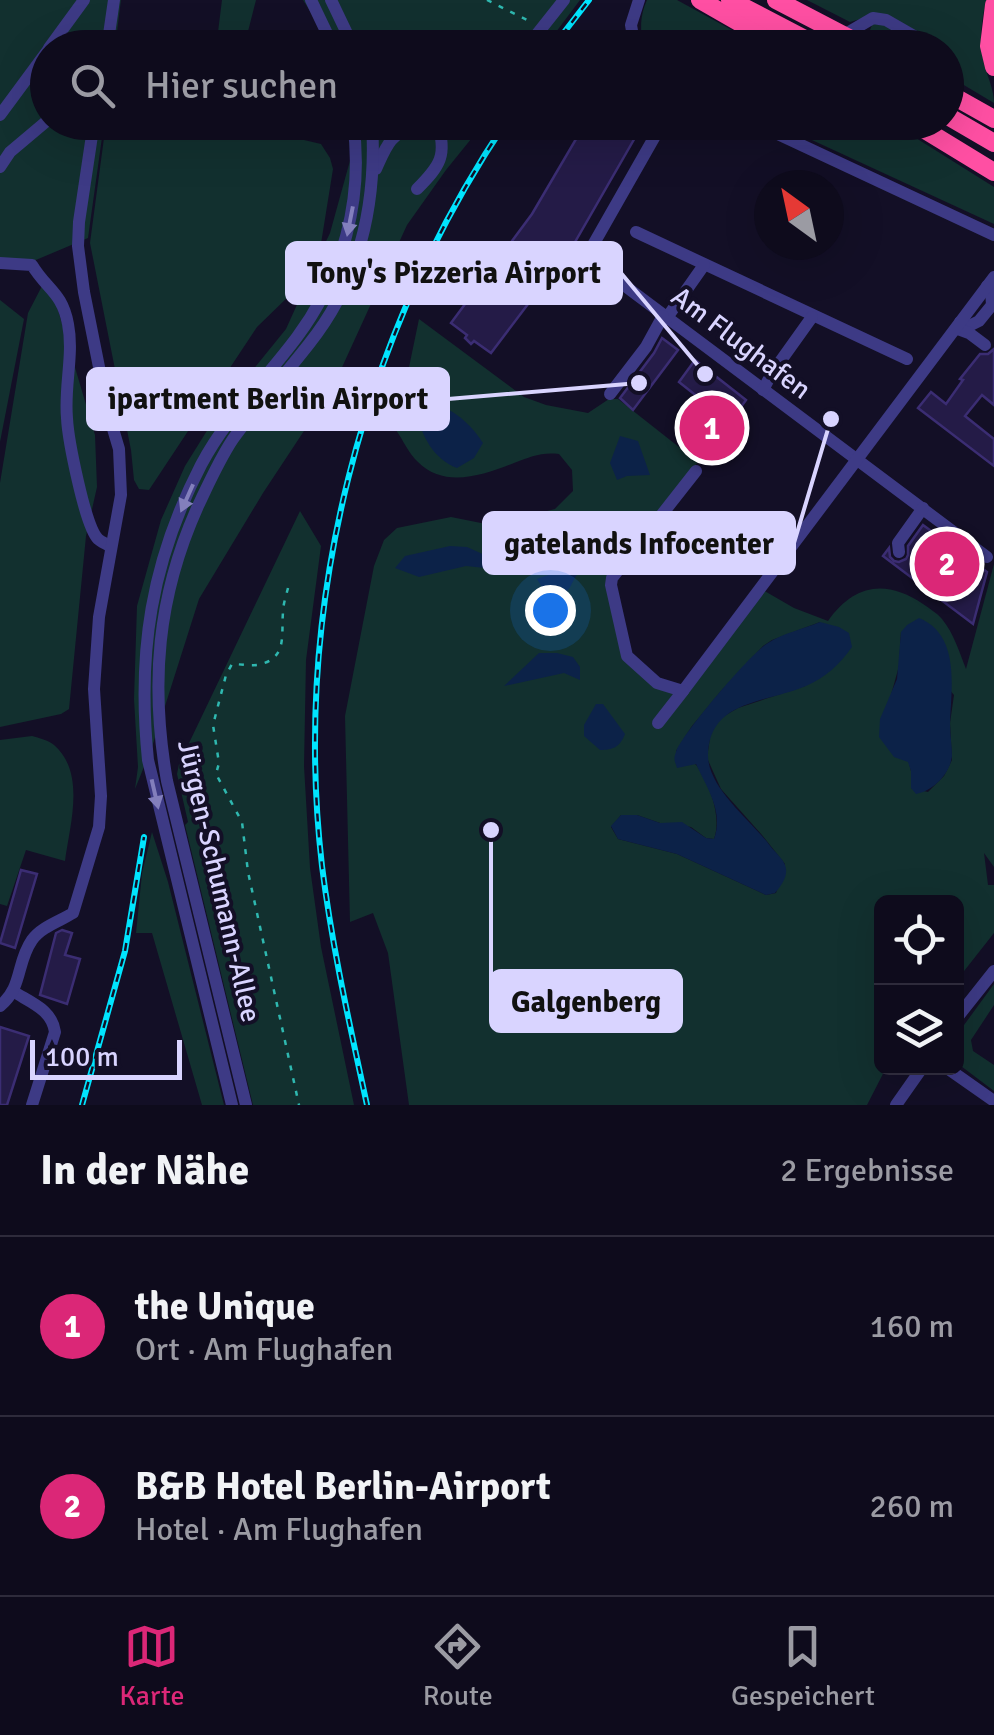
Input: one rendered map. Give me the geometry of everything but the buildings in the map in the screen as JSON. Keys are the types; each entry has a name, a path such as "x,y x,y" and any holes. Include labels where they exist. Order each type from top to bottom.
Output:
{"highway":[{"path":"700,0 752,30"},
{"path":"730,0 788,30"},
{"path":"776,0 834,30"},
{"path":"994,5 989,46 994,67"},
{"path":"964,102 994,119"},
{"path":"964,126 994,143"},
{"path":"942,140 994,172"}],"street":[{"path":"62,30 84,0"},
{"path":"109,30 114,0"},
{"path":"311,0 325,30"},
{"path":"331,0 345,30"},
{"path":"542,28 564,0"},
{"path":"632,30 639,0"},
{"path":"853,30 873,18 903,30"},
{"path":"0,115 30,73"},
{"path":"0,166 30,135"},
{"path":"0,1006 14,992 31,941 40,931 73,913 98,827 101,796 94,688 99,617 121,495 119,450 108,412 78,246 91,140"},
{"name":"Jürgen-Schumann-Allee","path":"232,1105 152,782 144,723 146,637 152,599 170,538 202,464 221,432 297,338 329,285 350,227 355,140"},
{"name":"Jürgen-Schumann-Allee","path":"246,1105 162,749 159,658 166,602 183,540 213,473 232,441 312,341 342,292 364,232 374,174 373,140"},
{"path":"374,174 389,140"},
{"path":"416,189 431,175 444,150 442,140"},
{"name":"Am Flughafen","path":"653,140 592,253 597,265 987,557"},
{"path":"791,140 994,235"},
{"path":"636,232 907,360"},
{"path":"0,263 32,265 59,295 69,328 66,418 70,440 90,524 99,540 112,546"},
{"path":"610,394 704,265"},
{"path":"658,723 991,282"},
{"path":"762,390 812,317"},
{"path":"958,324 986,345"},
{"path":"683,691 658,683 627,656 611,585 612,578 696,471"},
{"path":"899,552 898,543 923,508"},
{"path":"964,1009 994,970"},
{"path":"14,992 46,1012 53,1020 55,1032 32,1105"},
{"path":"896,1105 917,1075"},
{"path":"957,1075 994,1101"}],"path":[{"path":"488,0 542,28"},
{"path":"288,588 282,611 284,637 280,651 253,666 232,664 222,686 213,725 217,778 242,822 248,872 300,1105"}],"green space":[{"path":"0,0 121,0 117,30 30,30 30,140 102,140 88,238 24,265 0,267"},
{"path":"222,0 256,0 248,30 218,30"},
{"path":"303,0 580,0 558,30 319,30"},
{"path":"647,0 677,0 732,30 642,30"},
{"path":"807,0 986,0 982,48 994,103 964,85 964,30 870,30 871,16 850,22"},
{"path":"104,140 304,140 321,144 333,169 319,256 330,233 351,157 349,140 470,140 407,225 333,387 199,599 135,789 137,606 161,520 185,466 218,413 286,329 314,267 257,327 149,490 139,489 134,480 90,243"},
{"path":"812,140 919,140 994,187 994,224"},
{"path":"42,286 55,300 95,435 97,487 86,536 69,709 0,727 0,483 28,313"},
{"path":"0,300 24,319 0,442"},
{"path":"419,319 524,397 588,413 609,399 618,399 698,462 607,583 626,657 686,694 761,589 828,621 849,599 871,589 909,596 942,619 966,669 994,564 994,867 984,853 988,885 994,885 994,933 964,971 964,895 874,895 874,1075 882,1075 867,1105 409,1105 388,953 373,913 350,922 345,716 374,566 384,540 397,528 451,517 491,525 555,509 573,491 572,470 559,454 536,456 477,475 452,477 429,470 409,451 396,430","holes":["820,622 805,686 738,708 721,718 711,730 707,758 721,789 785,864 776,893 766,895 677,854 618,839 611,827 621,815 691,827 714,839 716,811 706,782 695,764 676,751 692,726 763,646","901,632 954,695 950,723 952,760 944,776 928,792 911,788 911,771 891,695 899,666"]},
{"path":"300,511 321,546 306,660 304,766 310,868 321,947 354,1105 253,1105 185,825 188,822 177,774"},
{"path":"32,736 54,745 70,770 70,831 65,861 26,850 7,906 0,904 0,740"},
{"path":"152,832 224,1105 202,1105 152,933 136,933 142,873"},
{"path":"994,984 994,1005 971,1040 973,1051 994,1065 994,1091 964,1068 964,1025"}],"water":[{"path":"442,406 466,422 483,443 474,458 457,468 441,459 430,446 416,412"},
{"path":"620,436 638,441 650,475 617,480 610,463"},
{"path":"591,538 616,539 608,554 585,566 563,595 558,598 545,592 537,579 554,573 562,563 561,553"},
{"path":"450,546 467,547 487,556 485,568 466,566 419,577 395,568 405,556"},
{"path":"919,618 942,637 948,650 952,756 940,781 916,794 911,788 908,762 894,757 879,737 880,719 897,679 901,632"},
{"path":"820,622 849,633 852,647 842,659 806,686 730,713 711,736 708,754 722,792 784,863 785,876 775,893 766,895 677,854 618,839 611,826 621,815 637,815 660,823 682,822 714,839 717,819 709,791 696,764 677,768 676,752 703,712 759,650 780,636"},
{"path":"539,653 573,657 580,667 580,680 564,673 504,686"},
{"path":"596,704 603,704 625,734 612,748 600,750 584,736 584,725"}],"railway":[{"path":"566,30 589,0"},
{"path":"367,1105 322,866 315,769 318,671 329,574 348,478 376,384 412,293 455,205 495,140"},
{"path":"82,1105 125,951 144,837"}],"place":[{"name":"Tony's Pizzeria Airport","path":"705,374"},
{"name":"ipartment Berlin Airport","path":"639,383"},
{"name":"gatelands Infocenter","path":"831,419"},
{"name":"the Unique","path":"712,428"},
{"name":"B&B Hotel Berlin-Airport","path":"947,564"},
{"name":"Galgenberg","path":"491,830"}]}
